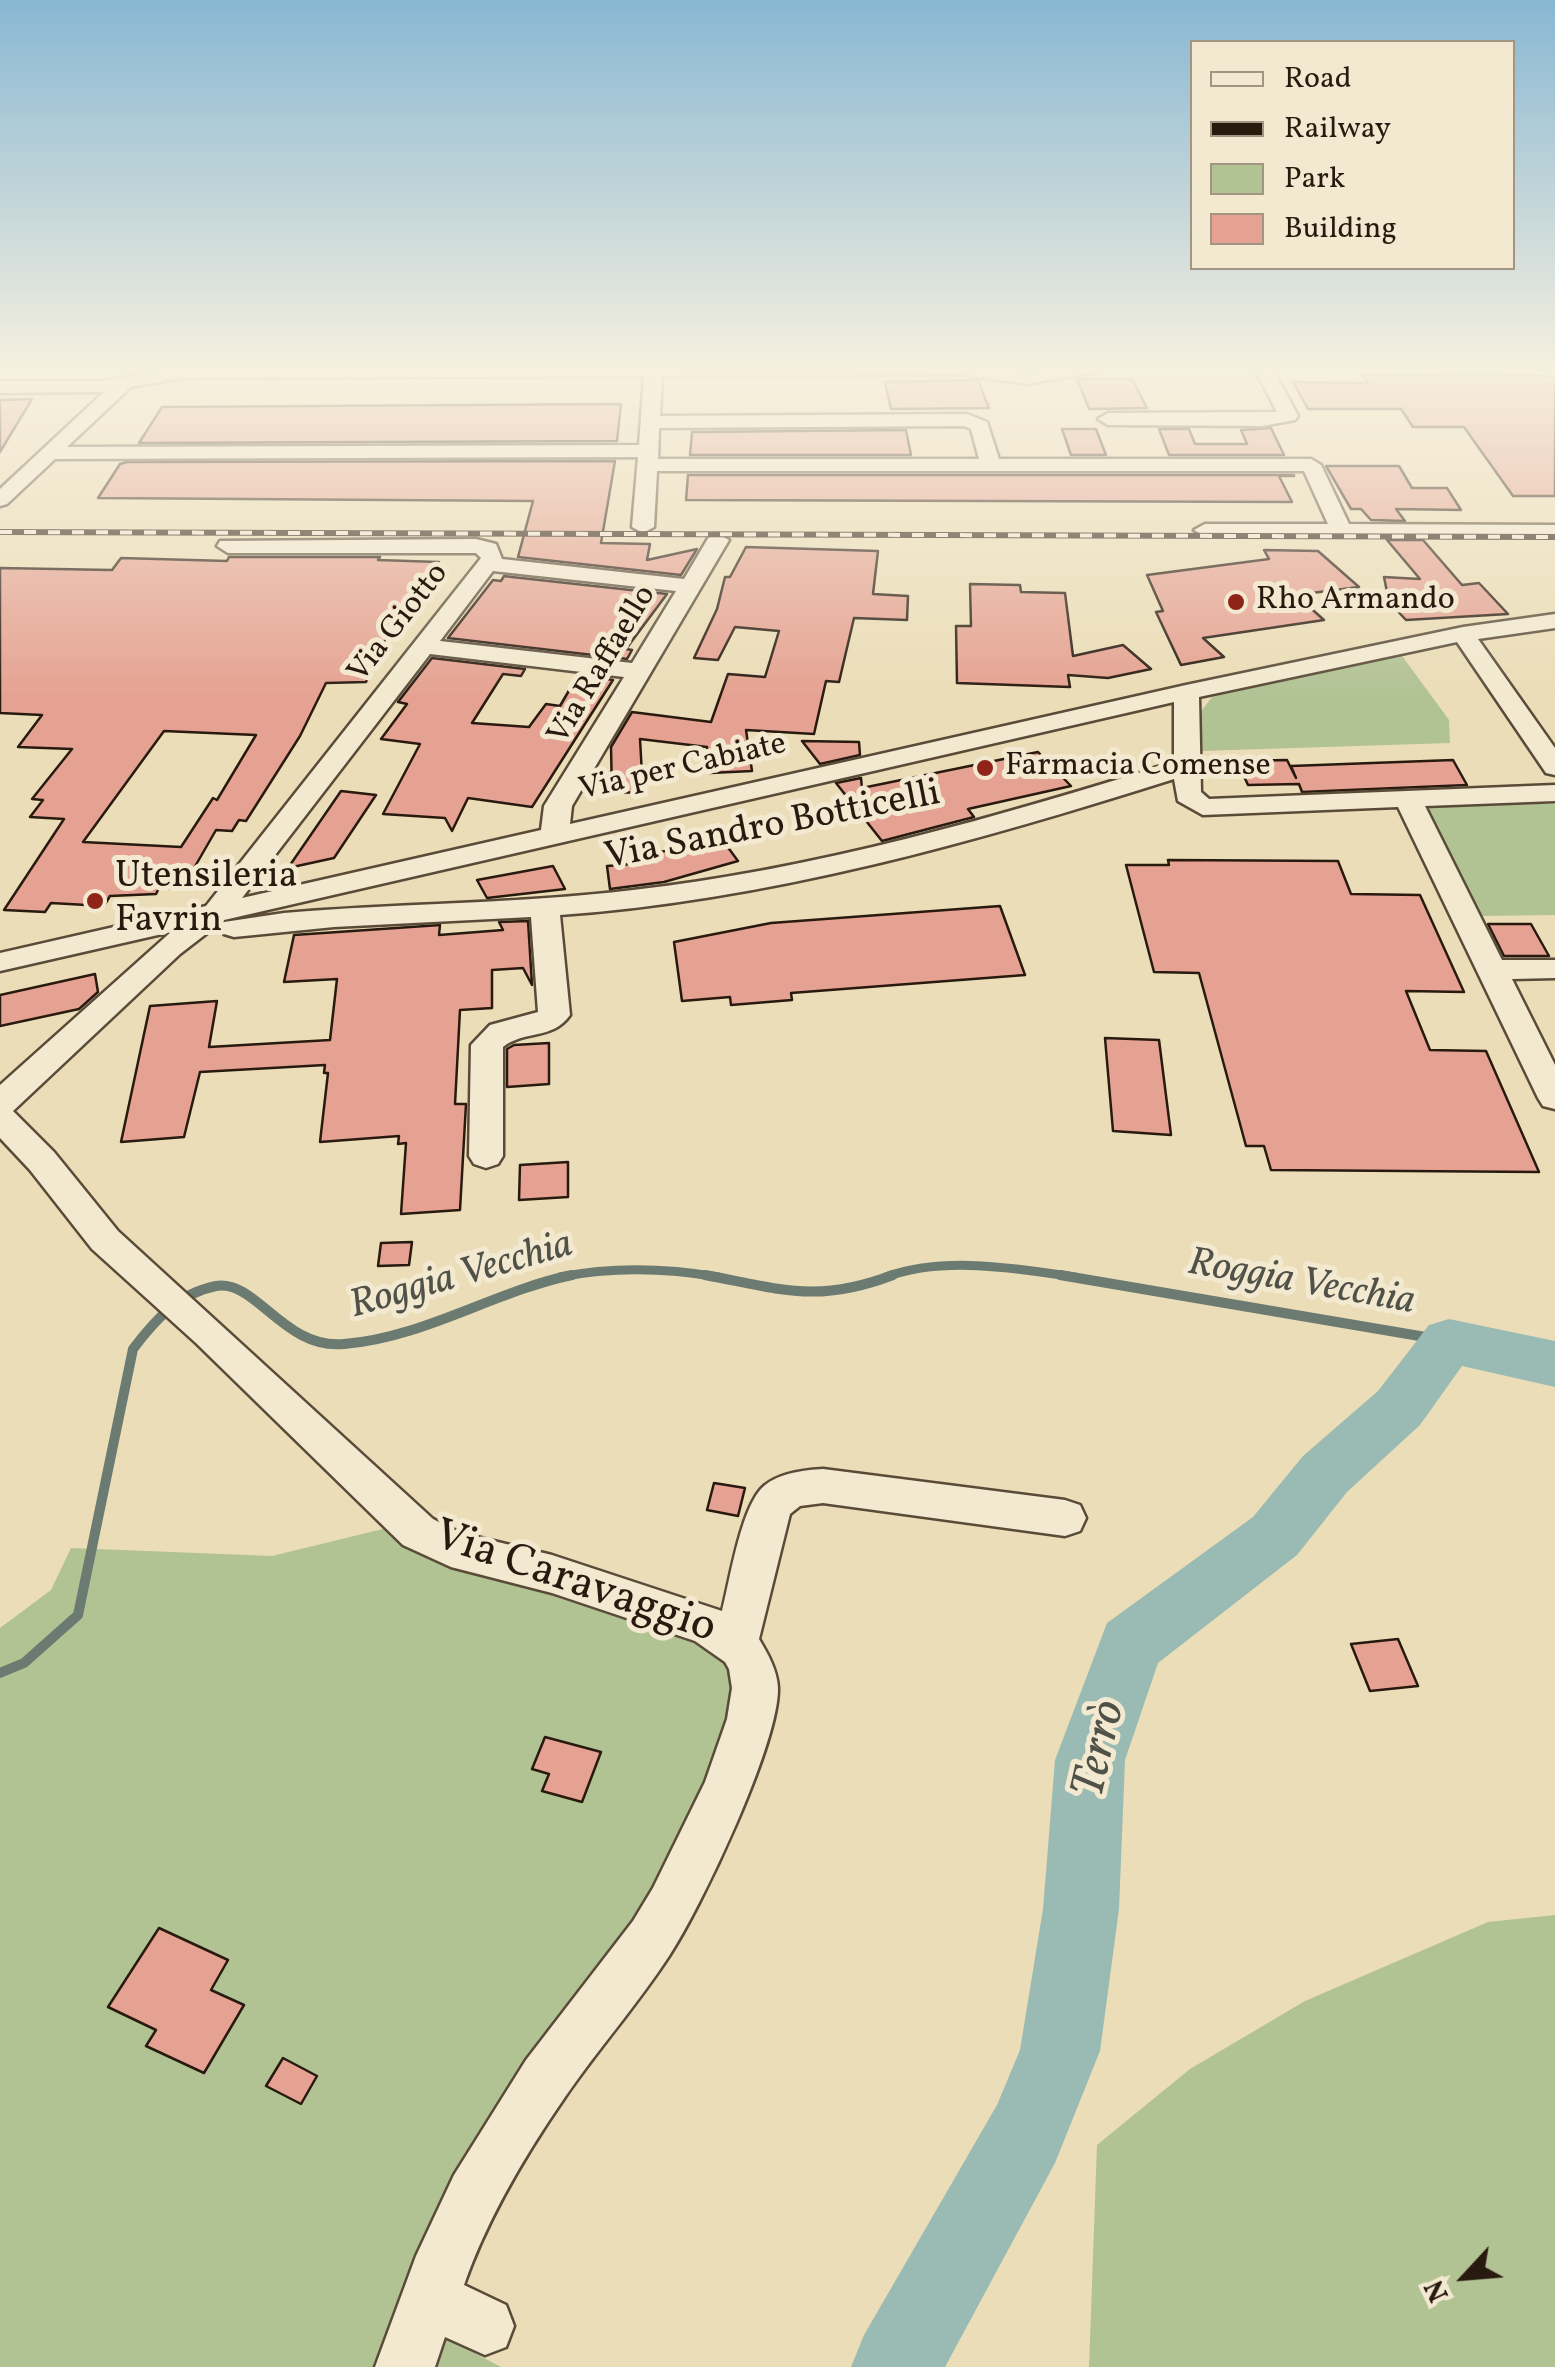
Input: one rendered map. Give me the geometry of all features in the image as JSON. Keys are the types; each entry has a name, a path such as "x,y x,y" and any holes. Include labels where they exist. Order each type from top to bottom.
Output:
{"street":[{"path":"0,499 24,477"},
{"path":"643,527 647,477"},
{"path":"1317,477 1341,530"},
{"path":"1205,530 1555,531"},
{"name":"Via Raffaello","path":"555,833 558,806 718,540"},
{"name":"Via Giotto","path":"0,1104 184,936 216,912 488,564 490,551 476,546 228,546"},
{"path":"488,564 690,586"},
{"name":"Via per Cabiate","path":"0,962 1186,692 1463,634 1555,621"},
{"path":"1463,634 1555,767"},
{"path":"424,646 639,671"},
{"path":"1186,692 1190,798 1208,808 1555,793"},
{"name":"Via Sandro Botticelli","path":"184,936 308,920 676,893 835,863 1042,812 1188,767"},
{"path":"1408,800 1555,1098"},
{"path":"486,1156 487,1045 500,1031 541,1025 554,1015 546,905"},
{"path":"1494,970 1555,969"},
{"name":"Via Caravaggio","path":"0,1118 35,1153 106,1240 429,1539 708,1626 736,1643 752,1667 755,1698 726,1790 697,1852 652,1939 557,2062 474,2194 429,2299 406,2367"},
{"path":"736,1643 770,1510 774,1502 792,1490 824,1486 1065,1518"},
{"path":"429,2299 485,2326"}],"green space":[{"path":"1400,653 1449,720 1450,743 1201,751 1199,714 1212,697"},
{"path":"1422,804 1555,804 1555,915 1479,916"},
{"path":"391,1527 528,1582 711,1643 724,1653 737,1678 717,1761 647,1914 543,2050 439,2334 501,2367 0,2367 0,1628 51,1590 71,1548 272,1556"},
{"path":"1555,1915 1555,2367 1089,2367 1097,2145 1190,2069 1305,2001 1488,1922"}],"building":[{"path":"111,477 612,477 601,543 650,544 647,560 697,549 681,575 518,557 533,501 98,498"},
{"path":"688,477 1280,477 1292,502 686,500"},
{"path":"1333,477 1406,477 1412,488 1447,488 1461,510 1396,509 1405,521 1371,520 1361,509 1351,509"},
{"path":"1500,477 1555,477 1555,496 1513,496"},
{"path":"1387,540 1423,540 1462,585 1479,583 1508,614 1406,620 1389,602 1384,577 1420,579"},
{"path":"746,547 878,551 873,594 908,596 907,620 854,618 839,682 826,681 814,734 746,730 752,771 710,773 707,747 640,739 643,792 612,793 611,747 632,712 711,722 728,674 765,677 779,631 735,627 718,660 694,658 717,609 725,577 730,577"},
{"name":"Rho Armando","path":"1264,550 1318,551 1359,587 1296,595 1324,620 1203,638 1224,657 1181,665 1156,612 1163,611 1147,575 1269,559"},
{"path":"229,557 380,557 378,560 439,562 429,584 420,584 399,627 391,627 366,682 326,683 300,736 246,821 239,820 232,831 216,830 182,889 159,888 156,894 110,896 104,906 51,903 45,912 4,910 64,819 30,817 43,800 32,799 72,749 18,747 42,715 0,713 0,568 112,570 121,558 227,561","holes":["164,731 256,735 217,800 213,798 181,847 83,842"]},
{"path":"504,576 667,594 626,649 632,650 627,659 448,638 493,580 501,581"},
{"path":"970,584 1020,585 1021,592 1065,593 1073,656 1123,645 1151,669 1108,678 1068,675 1070,687 957,683 956,626 971,626"},
{"path":"432,658 525,669 521,676 503,674 472,723 529,727 546,704 560,706 578,675 613,680 532,807 468,798 452,831 445,818 383,814 420,744 381,739 407,704 398,702"},
{"path":"802,741 859,742 860,755 820,764"},
{"path":"1038,752 1071,786 968,809 974,817 882,841 836,783 861,778 862,788"},
{"path":"1287,760 1296,778 1291,766 1453,760 1467,785 1302,792 1299,784 1248,785 1237,761"},
{"path":"341,791 376,795 334,858 288,868"},
{"path":"721,838 738,861 664,882 610,889 607,866 632,864 630,854 667,851"},
{"path":"1168,860 1338,861 1351,894 1420,895 1464,992 1406,991 1430,1050 1486,1051 1539,1172 1271,1170 1264,1146 1246,1146 1199,973 1154,972 1126,865 1169,865"},
{"path":"553,866 565,889 487,898 477,880"},
{"path":"1000,906 1025,975 791,993 792,1000 731,1005 730,997 682,1001 674,942 771,923"},
{"path":"528,921 532,985 523,968 492,970 492,1008 460,1010 455,1104 466,1104 460,1210 401,1214 406,1143 398,1144 399,1136 320,1142 328,1073 324,1073 325,1065 200,1072 184,1137 121,1142 150,1006 217,1001 209,1047 330,1040 337,979 284,982 294,935 440,925 439,935 503,930 499,922"},
{"path":"1488,924 1531,924 1549,956 1504,956"},
{"path":"95,974 98,992 79,1009 0,1026 0,995"},
{"path":"1105,1038 1159,1040 1171,1135 1113,1131"},
{"path":"549,1043 549,1084 507,1087 507,1049"},
{"path":"568,1162 568,1197 519,1200 520,1165"},
{"path":"412,1242 409,1265 378,1266 381,1243"},
{"path":"714,1483 745,1488 738,1516 707,1510"},
{"path":"1398,1639 1418,1686 1370,1691 1351,1644"},
{"path":"545,1737 601,1752 582,1802 542,1791 549,1774 532,1769"},
{"path":"159,1928 228,1960 211,1990 244,2005 204,2073 146,2046 156,2030 108,2007"},
{"path":"283,2058 317,2076 301,2104 266,2086"}],"waterway":[{"name":"Roggia Vecchia","path":"892,1276 955,1265 1062,1275"},
{"name":"Roggia Vecchia","path":"568,1276 639,1270 710,1276"},
{"name":"Roggia Vecchia","path":"568,1276 572,1275"},
{"name":"Roggia Vecchia","path":"705,1275 710,1276"},
{"name":"Roggia Vecchia","path":"1062,1275 1075,1277"},
{"name":"Roggia Vecchia","path":"1062,1275 1449,1341"},
{"name":"Roggia Vecchia","path":"0,1673 24,1663 78,1615 133,1349 179,1301 216,1286 231,1287 304,1336 323,1343 344,1344 402,1333 568,1276"},
{"name":"Roggia Vecchia","path":"560,1277 568,1276"},
{"name":"Roggia Vecchia","path":"710,1276 718,1277"},
{"name":"Roggia Vecchia","path":"710,1276 778,1289 820,1291 892,1276"},
{"name":"Roggia Vecchia","path":"886,1277 892,1276"},
{"name":"Terrò","path":"896,2367 1026,2134 1060,2051 1081,1909 1090,1760 1131,1644 1275,1536 1325,1474 1399,1408 1449,1341 1555,1364"}],"railway":[{"path":"0,532 1555,537"}],"place":[{"name":"Rho Armando","path":"1236,602"},
{"name":"Farmacia Comense","path":"985,768"},
{"name":"Utensileria Favrin","path":"95,901"}]}
